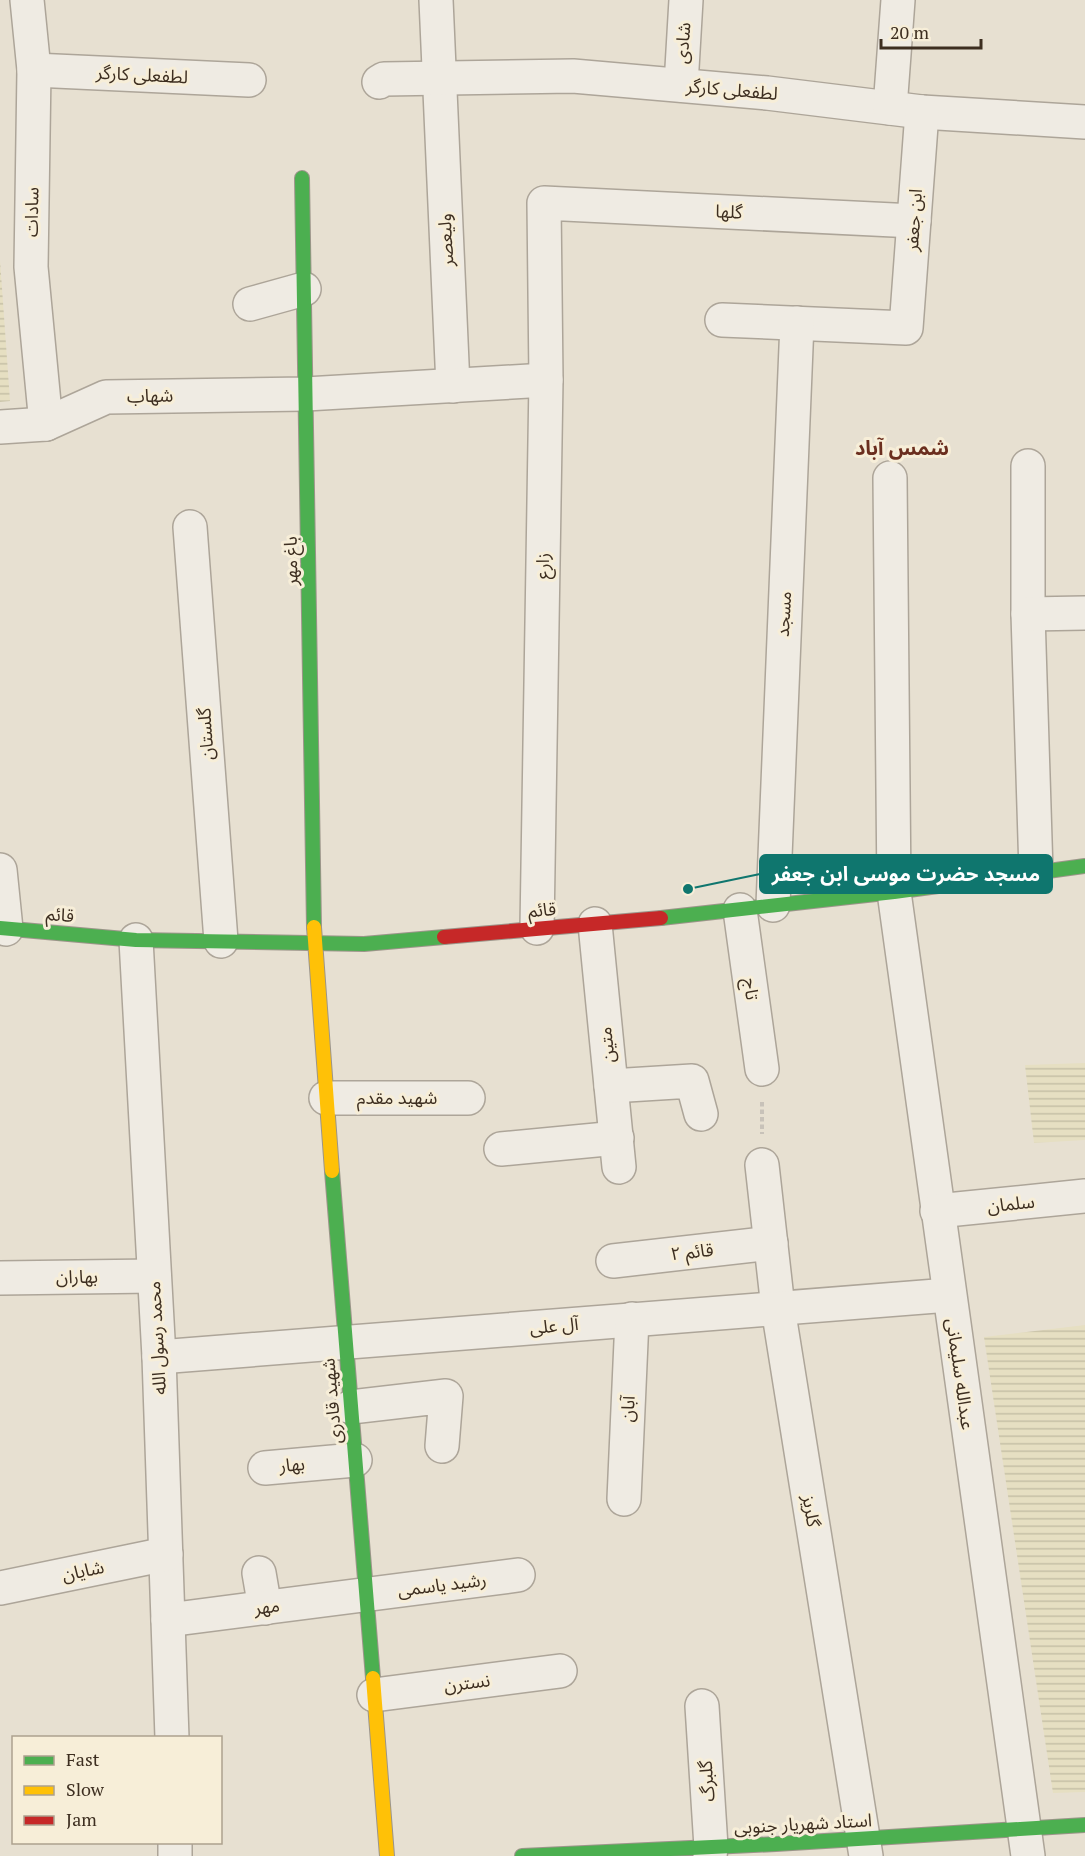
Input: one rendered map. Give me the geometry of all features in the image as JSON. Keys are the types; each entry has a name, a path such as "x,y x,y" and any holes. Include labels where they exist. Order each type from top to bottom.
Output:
{"street":[{"name":"سادات","path":"27,0 34,70 31,267 46,424"},
{"name":"ولیعصر","path":"436,0 453,386"},
{"name":"شادی","path":"681,85 686,0"},
{"name":"ابن جعفر","path":"797,323 906,328 914,221 898,0"},
{"name":"لطفعلی کارگر","path":"34,70 249,80"},
{"name":"لطفعلی کارگر","path":"379,82 384,79 573,76 767,93 906,110 1085,122"},
{"name":"باغ مهر","path":"302,178 314,943"},
{"name":"گلها","path":"544,203 914,221"},
{"name":"زارع","path":"537,928 546,380 544,203"},
{"path":"250,304 304,289"},
{"path":"722,320 797,323"},
{"name":"مسجد","path":"773,905 797,323"},
{"path":"453,386 546,380"},
{"name":"شهاب","path":"0,427 46,424 106,397 306,394 453,386"},
{"path":"1028,466 1028,614 1036,872"},
{"name":"عبدالله سلیمانی","path":"890,478 894,892 1027,1842"},
{"name":"گلستان","path":"190,527 221,941"},
{"path":"1028,614 1085,613"},
{"name":"قائم","path":"3,928 136,940 364,944 740,910 1085,866"},
{"path":"0,870 3,928"},
{"name":"تاج","path":"740,910 762,1069"},
{"name":"متین","path":"501,1149 618,1153 595,924"},
{"name":"محمد رسول الله","path":"136,940 159,1357 172,1736"},
{"name":"شهید قادری","path":"314,943 387,1856"},
{"path":"611,1086 692,1081 701,1114"},
{"name":"شهید مقدم","path":"326,1098 468,1098"},
{"name":"گلریز","path":"762,1165 778,1308 865,1847"},
{"name":"سلمان","path":"938,1211 1085,1196"},
{"name":"قائم ۲","path":"613,1261 771,1244"},
{"name":"بهاران","path":"0,1278 154,1276"},
{"name":"آل علی","path":"159,1357 949,1294"},
{"name":"آبان","path":"624,1499 632,1319"},
{"path":"351,1407 446,1396 442,1446"},
{"name":"بهار","path":"265,1467 355,1460"},
{"name":"شایان","path":"0,1588 165,1554"},
{"path":"260,1573 265,1608"},
{"name":"رشید یاسمی","path":"366,1595 518,1575"},
{"name":"مهر","path":"168,1620 366,1595"},
{"name":"نسترن","path":"374,1695 560,1671"},
{"name":"گلبرگ","path":"702,1706 711,1852"},
{"name":"استاد شهریار جنوبی","path":"522,1856 1027,1842 1085,1825"}],"path":[{"path":"762,1069 762,1165"}],"shaded area":[{"path":"0,260 10,401 0,402"},
{"path":"1085,1063 1085,1140 1034,1143 1025,1065"},
{"path":"1085,1325 1085,1792 1053,1793 984,1337"}],"traffic: fast":[{"path":"302,178 314,927"},
{"path":"661,918 894,892 1085,866"},
{"path":"0,928 136,940 364,944 444,937"},
{"path":"332,1171 373,1678"},
{"path":"522,1856 776,1844 1085,1825"}],"traffic: slow":[{"path":"314,927 332,1171"},
{"path":"373,1678 387,1856"}],"traffic: jam":[{"path":"444,937 661,918"}],"place":[{"name":"مسجد حضرت موسی ابن جعفر","path":"688,889"}],"district":[{"name":"شمس آباد","path":"902,448"}]}
